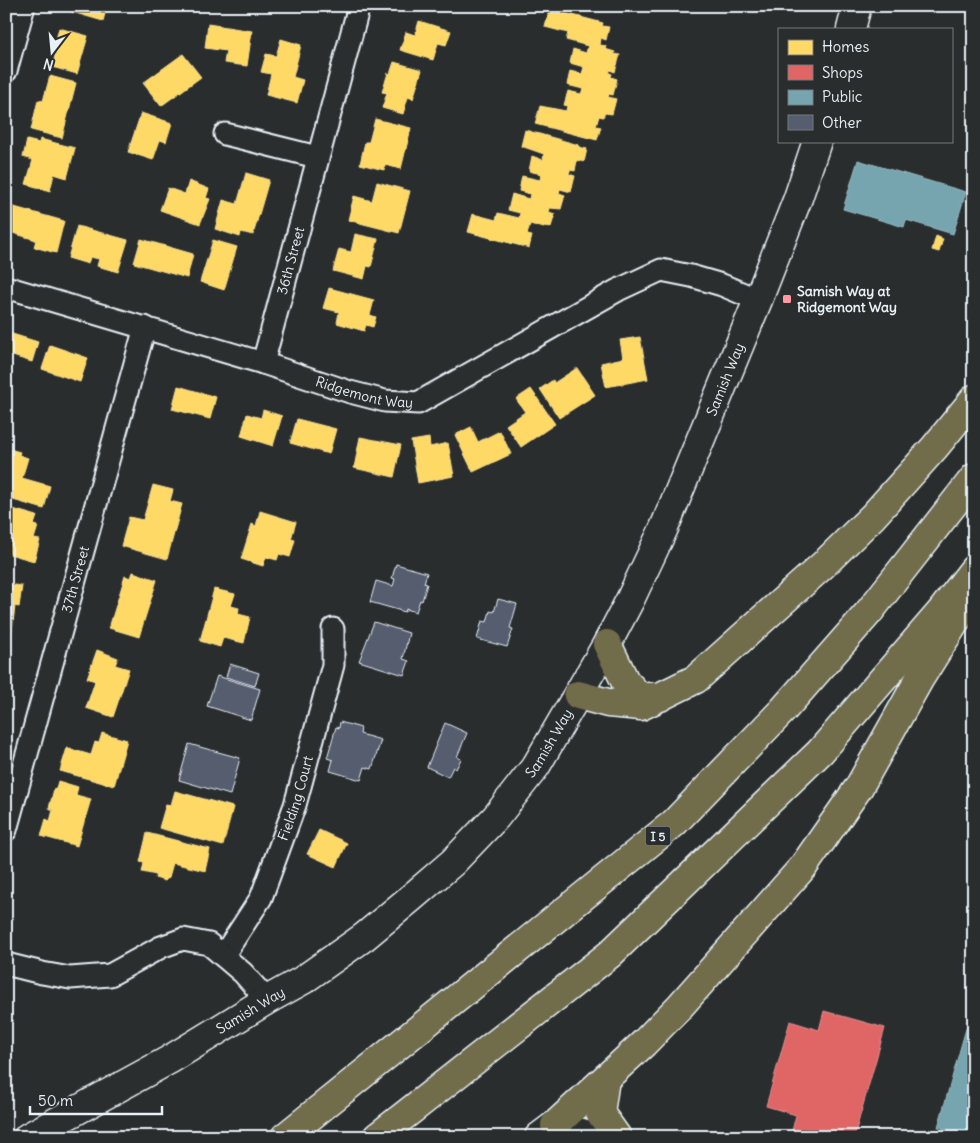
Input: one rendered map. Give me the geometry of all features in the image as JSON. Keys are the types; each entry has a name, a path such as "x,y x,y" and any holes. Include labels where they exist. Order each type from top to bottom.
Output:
{"highway":[{"path":"578,695 608,703 641,706 696,679 824,566 904,482 974,399"},
{"name":"I 5","path":"285,1137 674,823 783,710 869,612 974,478"},
{"path":"377,1137 610,954 820,752 940,613 974,569"},
{"path":"547,1131 644,1043 680,1006 803,867 859,787 920,678 974,592"},
{"path":"607,644 625,681 640,697 660,697"},
{"path":"605,1079 600,1113 617,1137"}],"main road":[{"path":"851,28 857,6"},
{"name":"Samish Way","path":"28,1137 169,1060 303,980 364,937 453,862 496,817 536,766 578,695 607,644 664,528 758,300 798,198 817,142"},
{"path":"547,1131 595,1137"}],"street":[{"name":"36th Street","path":"263,363 359,6"},
{"path":"6,71 17,11"},
{"path":"225,134 318,157"},
{"name":"Ridgemont Way","path":"6,286 263,363 385,402 418,403 618,290 661,270 699,278 758,300"},
{"name":"37th Street","path":"6,830 145,327"},
{"name":"Fielding Court","path":"223,956 261,898 295,805 333,665 333,629"},
{"path":"6,964 70,978 110,975 161,947 183,940 209,944 243,973 267,1000"}],"building: Homes":[{"path":"66,6 107,6 103,21 65,10"},
{"path":"297,6 317,6 316,11"},
{"path":"550,9 603,23 602,26 609,27 606,40 601,38 600,45 606,46 605,49 615,52 614,54 620,55 615,72 610,70 609,73 612,74 611,77 617,79 613,95 609,94 608,97 616,99 612,114 605,113 603,117 599,116 596,126 601,127 597,140 535,124 540,106 566,111 567,106 564,105 568,91 581,94 583,89 567,85 570,71 582,74 584,67 570,63 573,49 586,53 588,46 566,40 568,33 545,27"},
{"path":"419,21 451,31 446,45 438,43 433,60 400,50 406,32 415,35"},
{"path":"208,24 252,31 247,66 224,63 226,51 205,48"},
{"path":"59,28 88,36 77,74 52,67 56,52 53,51"},
{"path":"281,39 301,45 293,77 303,80 297,103 266,95 271,74 261,72 266,54 276,56"},
{"path":"183,54 201,77 161,106 143,83"},
{"path":"394,62 422,70 413,99 408,97 403,114 382,108 387,93 382,92"},
{"path":"50,76 76,83 62,138 31,130 38,100 43,101"},
{"path":"141,113 172,123 166,142 160,140 153,160 128,152"},
{"path":"375,119 411,128 401,169 385,165 384,170 360,164 365,142 369,142"},
{"path":"525,130 587,149 584,162 577,160 575,171 570,170 569,174 575,176 571,192 560,189 559,193 565,195 561,209 550,208 549,212 555,214 551,227 544,226 544,228 530,224 527,235 532,236 529,248 468,232 473,214 496,220 498,213 519,218 520,213 508,210 512,194 529,199 530,194 519,191 522,176 540,180 541,174 529,171 532,156 543,160 544,154 521,146"},
{"path":"40,139 75,148 67,178 54,174 50,191 26,184 33,160 23,157 27,140 39,143"},
{"path":"246,173 269,180 253,235 241,232 240,237 215,229 223,200 237,204"},
{"path":"189,181 209,189 206,198 210,199 200,224 160,210 168,188 185,194"},
{"path":"377,182 410,191 399,233 348,220 354,196 372,201"},
{"path":"7,205 64,221 56,253 34,247 36,240 6,231"},
{"path":"77,226 128,240 118,272 97,266 99,259 90,257 88,264 68,258"},
{"path":"355,234 378,239 371,267 367,266 364,279 333,271 339,249 351,252"},
{"path":"936,236 943,239 939,252 932,250"},
{"path":"141,239 193,254 187,278 134,263"},
{"path":"213,240 237,247 224,290 200,282"},
{"path":"329,288 374,300 370,315 376,317 373,327 366,325 364,331 337,323 339,312 323,308"},
{"path":"6,332 38,342 32,362 6,354"},
{"path":"640,337 648,379 606,387 601,363 623,358 620,340"},
{"path":"50,345 88,358 80,382 42,369"},
{"path":"577,368 595,395 559,418 540,389 553,380 554,383"},
{"path":"178,386 216,397 210,419 172,409"},
{"path":"531,389 555,424 521,447 506,425 525,412 516,399"},
{"path":"263,410 282,416 273,446 241,436 247,414 261,418"},
{"path":"297,419 336,429 329,454 290,443"},
{"path":"471,427 478,442 500,431 511,454 473,472 455,435"},
{"path":"360,437 401,445 394,477 354,468"},
{"path":"429,438 430,447 448,443 454,476 418,483 411,441"},
{"path":"6,448 20,452 19,455 28,458 22,478 50,486 44,509 6,498"},
{"path":"153,485 173,490 170,501 182,504 167,559 121,546 129,517 143,520"},
{"path":"6,507 37,516 34,525 38,526 34,539 40,540 34,561 6,553"},
{"path":"260,511 296,522 291,539 295,540 290,557 279,554 277,560 266,557 263,566 241,559 252,524 256,526"},
{"path":"133,572 157,580 139,637 109,628 125,576 131,578"},
{"path":"6,584 22,586 19,607 15,606 12,631 6,630"},
{"path":"214,589 235,594 231,606 239,608 238,614 250,617 244,643 223,638 220,647 200,641"},
{"path":"97,650 118,658 115,665 129,669 113,717 86,708 95,681 87,678"},
{"path":"102,733 127,740 114,786 60,771 67,748 91,755 95,742 99,743"},
{"path":"58,781 78,787 76,795 91,799 77,846 41,836 46,819 50,821 53,810 49,808"},
{"path":"175,791 233,807 223,846 159,828 166,804 171,805"},
{"path":"319,830 347,843 336,867 307,854"},
{"path":"147,833 210,849 205,871 173,863 169,877 165,881 155,878 156,875 142,872 144,863 140,862"}],"building: Shops":[{"path":"824,1011 885,1028 854,1137 796,1137 791,1135 796,1115 766,1106 790,1021 819,1030"}],"building: Public":[{"path":"858,160 966,192 953,234 906,220 904,227 843,209"},
{"path":"969,1018 974,1019 974,1137 963,1137 963,1134 938,1127"}],"building: Other":[{"path":"396,564 427,573 424,583 427,584 422,601 420,600 416,612 406,609 405,612 370,602 376,581 393,586 395,579 392,578"},
{"path":"498,599 517,604 510,628 513,629 507,647 477,639 482,621 487,622 490,611 494,612"},
{"path":"374,622 409,633 403,659 409,661 404,675 359,661"},
{"path":"230,664 259,673 255,686 226,677"},
{"path":"217,676 260,689 251,720 207,706"},
{"path":"340,722 361,728 360,734 381,740 372,769 365,767 361,780 330,771 333,760 327,758 336,727 339,728"},
{"path":"445,723 467,733 457,757 461,759 456,769 453,767 448,777 427,767"},
{"path":"189,744 240,758 230,795 179,780"}],"place":[{"name":"Samish Way at Ridgemont Way","path":"787,299"}]}
